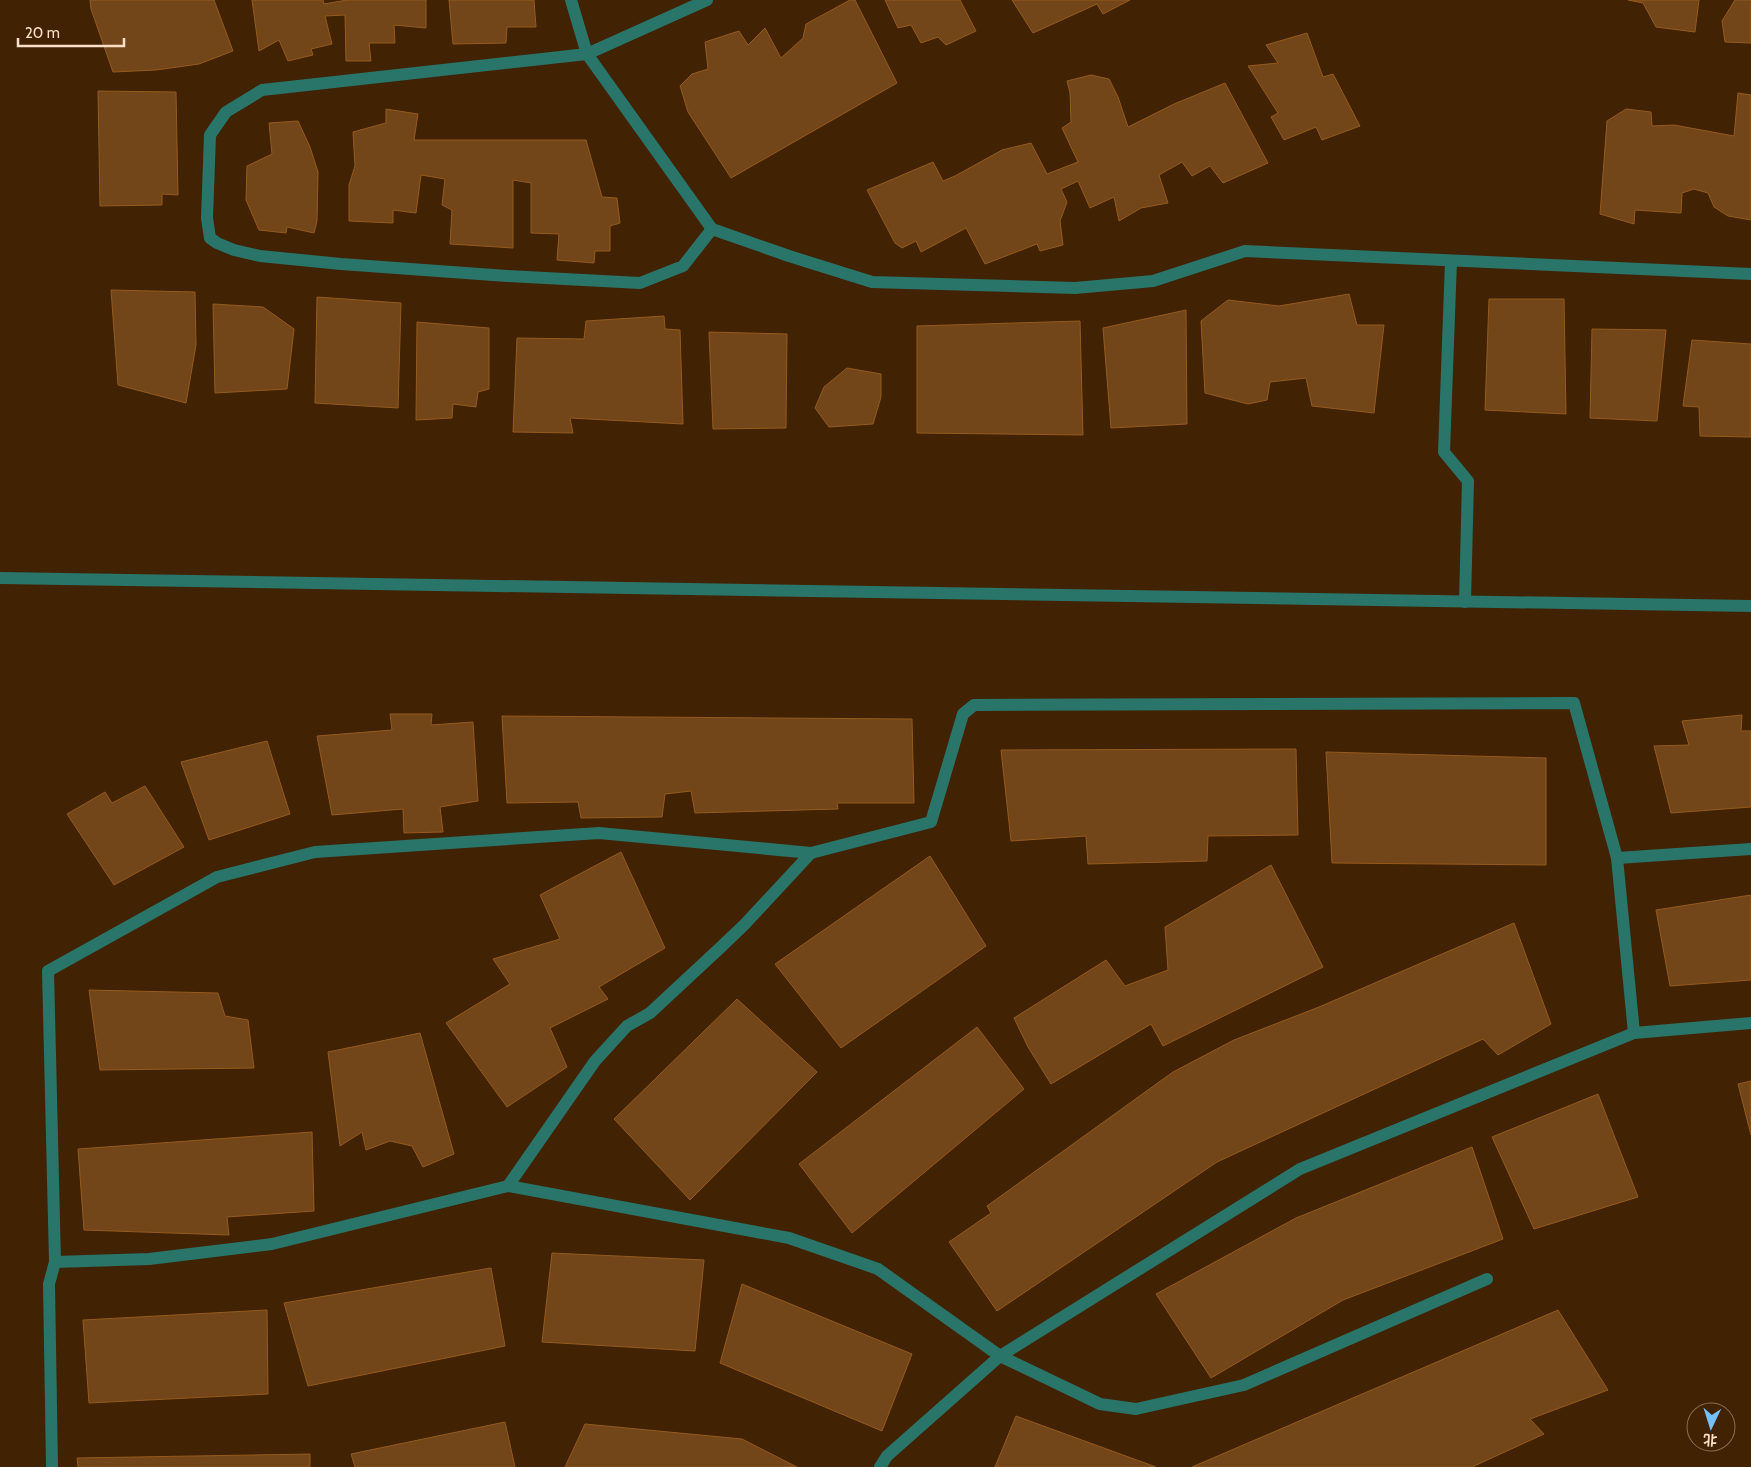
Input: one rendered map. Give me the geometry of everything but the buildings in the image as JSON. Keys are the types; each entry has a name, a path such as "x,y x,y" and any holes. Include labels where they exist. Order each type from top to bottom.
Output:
{"street":[{"path":"570,0 587,54 712,229 872,282 1075,288 1153,280 1245,251 1751,274"},
{"path":"708,0 587,54 262,90 226,112 210,135 207,218 210,238 234,250 260,256 439,271 640,283 683,266 712,229"},
{"path":"1451,261 1444,452 1468,481 1465,602"},
{"path":"0,578 1751,606"},
{"path":"52,1467 49,1284 55,1262 48,970 217,877 315,852 599,833 811,853 932,822 963,714 974,705 1574,703 1617,858 1634,1033"},
{"path":"1617,858 1751,849"},
{"path":"508,1186 595,1060 627,1026 650,1013 745,924 811,853"},
{"path":"880,1467 887,1456 1000,1356 1300,1169 1634,1033 1751,1023"},
{"path":"55,1262 148,1260 272,1244 508,1186 789,1238 878,1269 1000,1356 1100,1404 1136,1409 1244,1385 1487,1279"}]}
